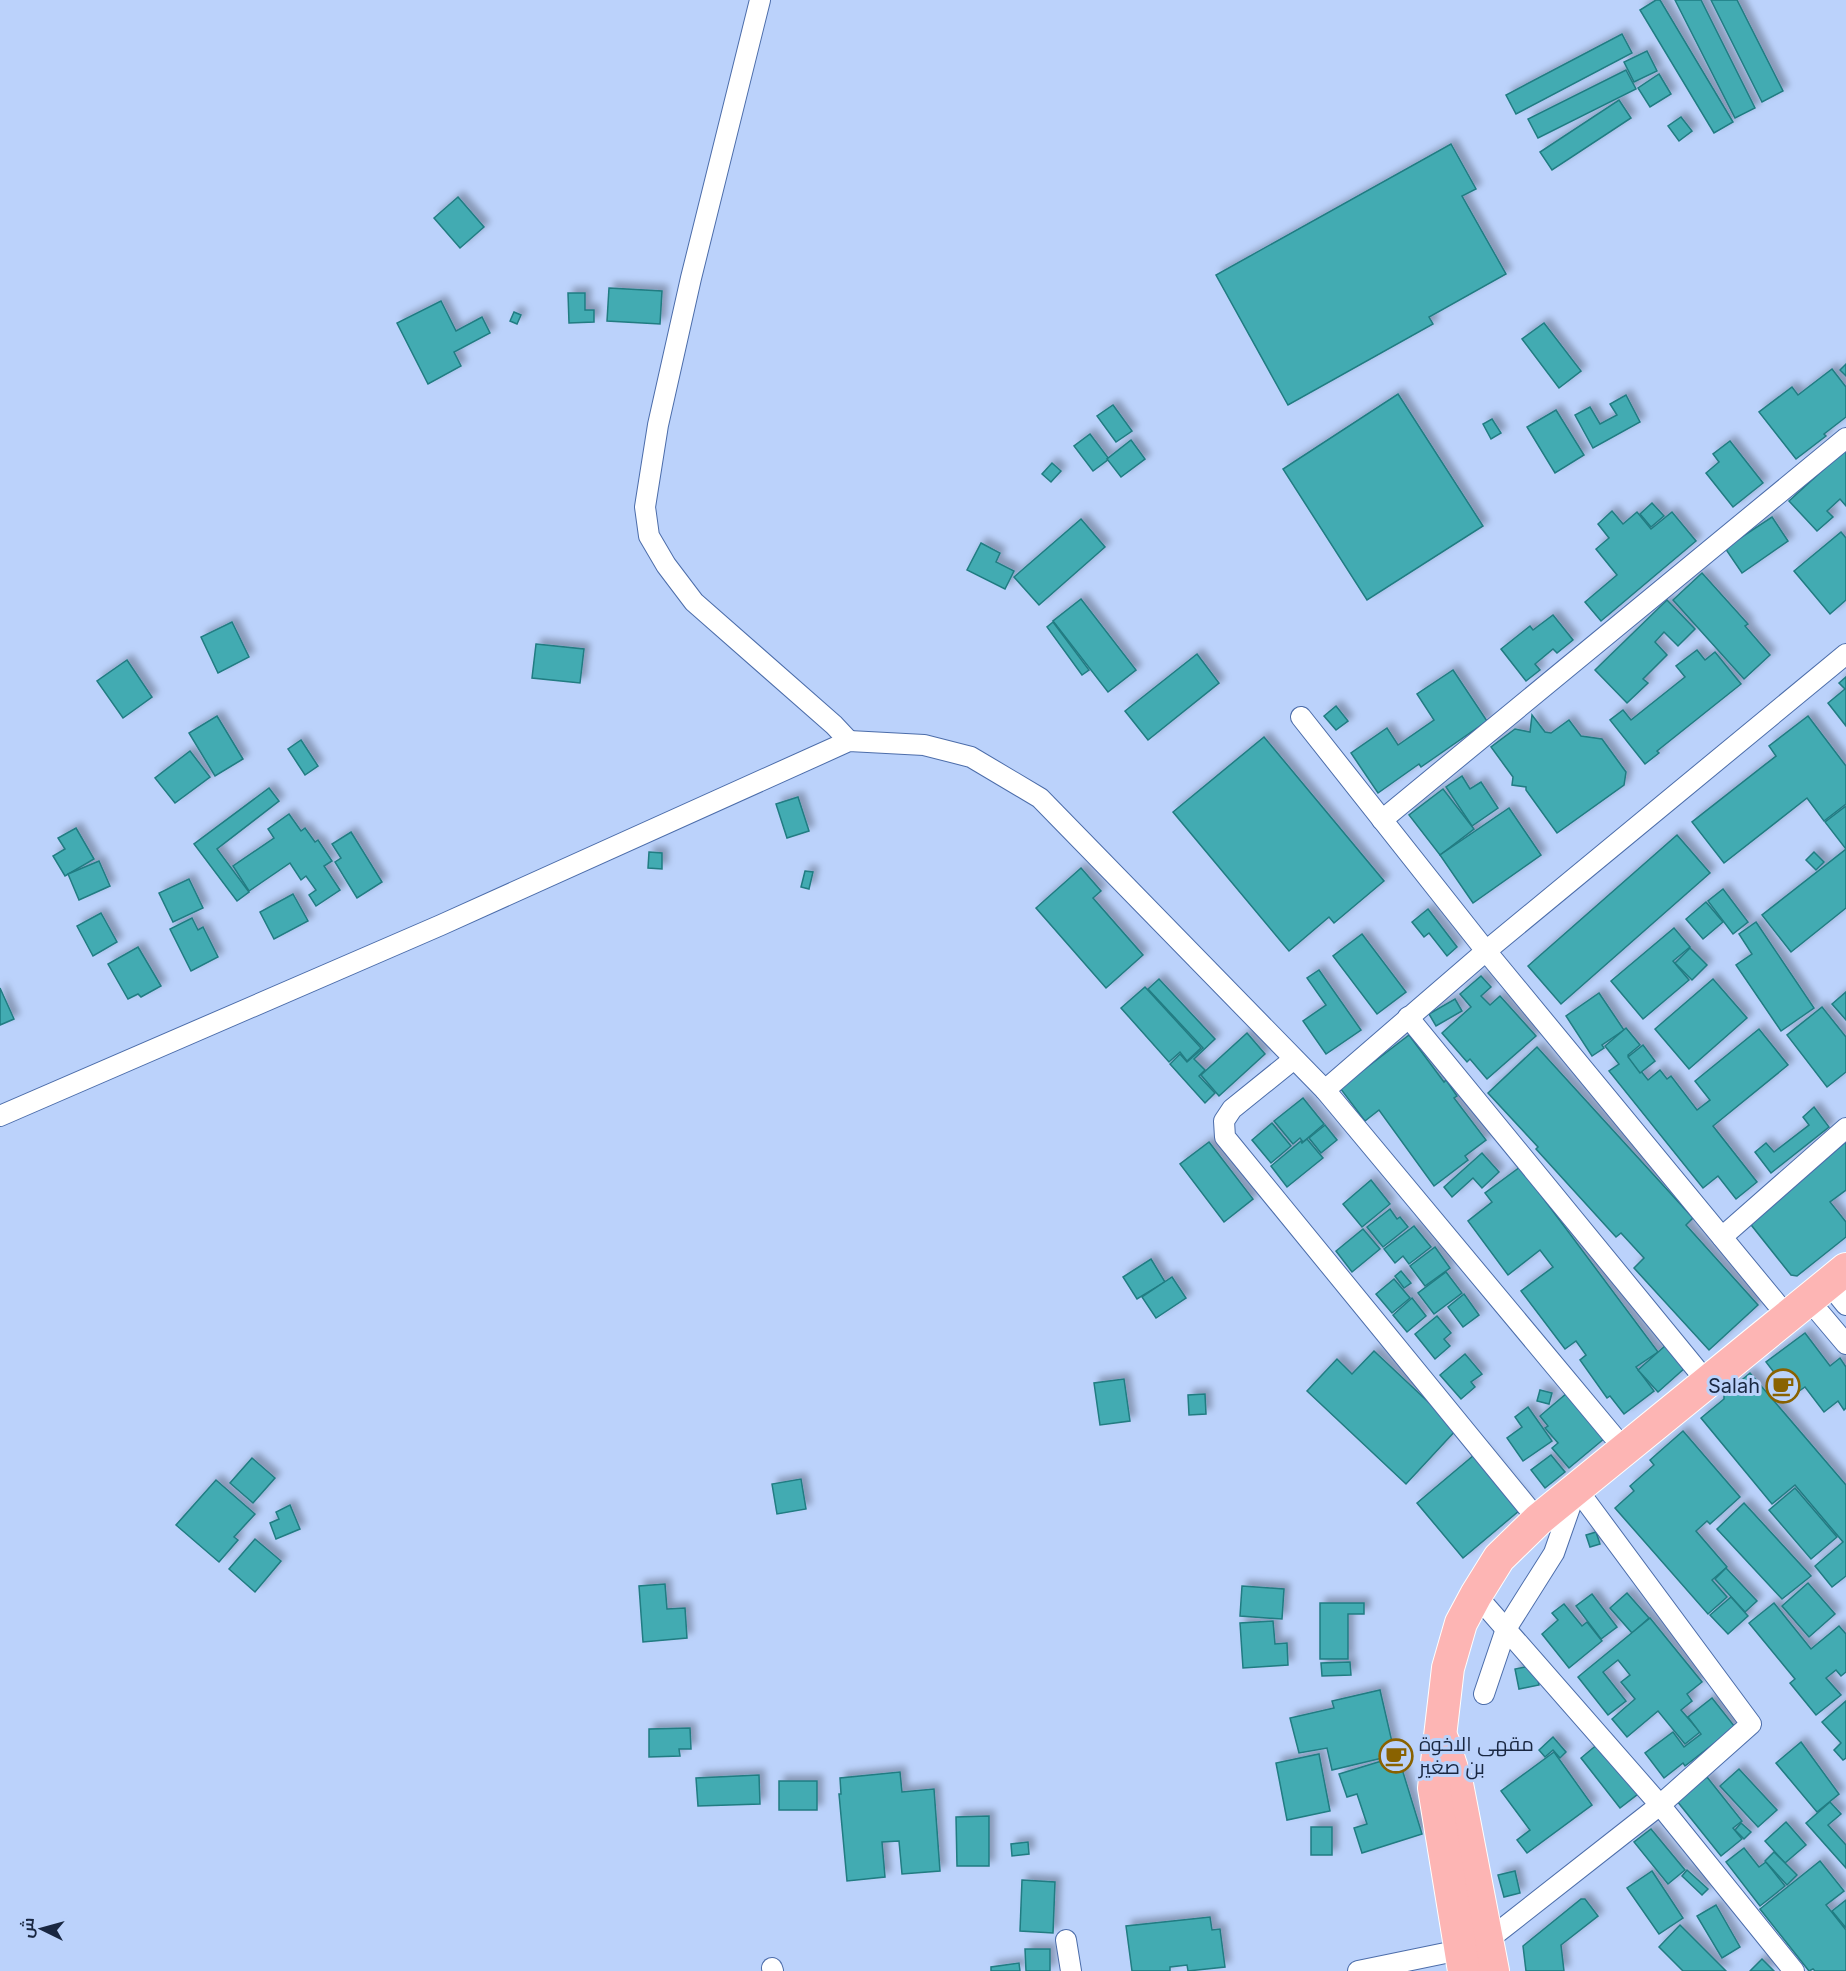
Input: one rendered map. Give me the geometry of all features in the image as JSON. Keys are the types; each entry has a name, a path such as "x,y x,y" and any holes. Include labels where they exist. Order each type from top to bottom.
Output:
{"main road":[{"path":"1493,1971 1470,1954 1457,1784 1441,1733 1449,1668 1461,1623 1499,1558 1538,1520 1707,1382 1823,1294"}],"street":[{"path":"760,0 691,278 658,425 645,507 649,536 666,565 694,602 834,725 849,741"},
{"path":"1382,820 1846,438"},
{"path":"1325,1090 1486,951 1846,654"},
{"path":"1301,717 1486,951 1722,1237 1823,1294 1846,1344"},
{"path":"0,1116 430,930 849,741 924,745 971,757 1040,798 1325,1090 1625,1450"},
{"path":"1408,1017 1707,1382"},
{"path":"1294,1059 1232,1109 1224,1121 1225,1137 1538,1520"},
{"path":"1722,1237 1846,1128"},
{"path":"1484,1694 1506,1629 1554,1553 1577,1489"},
{"path":"1358,1971 1470,1954 1660,1805 1751,1725 1577,1489"},
{"path":"1476,1595 1660,1805 1794,1971"},
{"path":"1066,1940 1071,1971"}],"building":[{"path":"1660,0 1733,122 1714,133 1640,10"},
{"path":"1675,0 1701,0 1755,108 1735,118"},
{"path":"1711,0 1737,0 1783,91 1762,102"},
{"path":"1622,34 1632,53 1516,114 1506,95"},
{"path":"1647,51 1657,71 1634,82 1624,62"},
{"path":"1626,70 1636,89 1538,138 1528,119"},
{"path":"1659,74 1671,94 1650,107 1638,88"},
{"path":"1619,100 1631,118 1552,170 1540,152"},
{"path":"1681,117 1692,131 1679,141 1668,126"},
{"path":"1451,144 1476,189 1462,196 1506,274 1429,317 1433,324 1288,405 1216,275"},
{"path":"458,197 484,227 460,248 434,218"},
{"path":"609,288 662,291 660,324 607,321"},
{"path":"568,293 585,293 585,310 594,310 594,322 569,323"},
{"path":"441,301 456,331 482,317 490,333 454,352 461,366 428,384 397,323"},
{"path":"514,312 521,315 517,324 510,321"},
{"path":"1544,323 1581,371 1559,388 1522,339"},
{"path":"1846,364 1846,376 1840,370"},
{"path":"1832,369 1846,387 1846,417 1796,459 1759,412 1792,387 1798,395"},
{"path":"1398,394 1483,526 1367,600 1283,469"},
{"path":"1626,395 1640,422 1593,448 1575,415 1590,407 1600,424 1617,415 1610,404"},
{"path":"1113,405 1132,431 1116,442 1097,416"},
{"path":"1556,410 1584,455 1555,473 1527,427"},
{"path":"1492,419 1501,433 1491,439 1483,424"},
{"path":"1090,434 1109,459 1093,471 1074,446"},
{"path":"1131,440 1145,459 1121,477 1107,459"},
{"path":"1730,441 1763,483 1733,507 1706,473 1719,462 1713,454"},
{"path":"1846,449 1846,506 1840,499 1827,511 1833,517 1817,531 1789,501"},
{"path":"1052,463 1061,471 1051,482 1042,474"},
{"path":"1652,503 1664,516 1651,527 1640,514"},
{"path":"1612,511 1623,524 1637,512 1651,529 1672,512 1696,541 1601,621 1585,602 1617,575 1596,549 1609,538 1598,524"},
{"path":"1772,517 1788,541 1742,573 1725,548"},
{"path":"1081,519 1105,547 1039,605 1014,577"},
{"path":"1841,532 1846,538 1846,600 1830,614 1794,571"},
{"path":"981,543 1000,553 996,562 1014,571 1005,589 967,570"},
{"path":"1702,573 1748,624 1745,626 1770,655 1744,679 1673,600"},
{"path":"1081,599 1136,670 1108,692 1053,621"},
{"path":"1667,600 1695,629 1678,646 1664,632 1655,642 1667,655 1643,679 1648,683 1627,703 1595,670"},
{"path":"1553,615 1573,640 1557,653 1553,649 1535,664 1540,670 1526,681 1501,649 1530,626 1533,630"},
{"path":"232,622 249,657 218,673 201,637"},
{"path":"1053,622 1089,670 1082,675 1047,627"},
{"path":"536,644 584,649 580,683 532,678"},
{"path":"1697,650 1705,660 1715,652 1741,684 1657,751 1659,753 1645,764 1610,720 1623,710 1631,720 1685,677 1676,666"},
{"path":"1197,654 1219,683 1148,740 1125,711"},
{"path":"127,660 152,697 123,718 97,681"},
{"path":"1453,670 1487,721 1421,767 1419,764 1378,793 1351,753 1387,728 1398,745 1434,720 1417,694"},
{"path":"1846,677 1846,726 1828,703 1845,689 1839,683"},
{"path":"1336,706 1348,721 1336,730 1324,716"},
{"path":"1532,715 1545,732 1551,733 1569,720 1581,736 1602,739 1626,772 1624,785 1557,833 1526,787 1512,785 1513,777 1491,747 1515,729 1530,732"},
{"path":"217,716 243,759 215,776 189,733"},
{"path":"1808,716 1846,766 1846,804 1824,821 1807,798 1724,863 1692,822 1776,756 1769,746"},
{"path":"1264,737 1384,881 1334,923 1329,917 1289,951 1173,812"},
{"path":"301,740 318,766 305,775 288,749"},
{"path":"190,751 210,777 175,803 155,778"},
{"path":"1462,776 1470,789 1481,782 1498,808 1472,826 1446,787"},
{"path":"269,788 279,801 217,849 249,892 237,901 194,844"},
{"path":"1443,789 1474,829 1440,855 1409,815"},
{"path":"798,797 809,831 787,838 776,804"},
{"path":"1846,806 1846,849 1825,822"},
{"path":"1509,808 1541,855 1473,903 1440,855"},
{"path":"289,814 301,831 305,828 315,842 318,840 332,861 324,866 340,890 316,906 309,895 316,890 306,876 301,880 290,863 249,891 233,866 274,838 268,829"},
{"path":"76,828 94,859 65,876 53,856 65,849 58,838"},
{"path":"351,832 382,882 357,898 335,862 341,858 332,844"},
{"path":"1677,835 1710,873 1561,1004 1528,966"},
{"path":"1846,849 1846,908 1791,952 1762,915"},
{"path":"649,852 662,853 662,869 648,868"},
{"path":"1814,852 1824,862 1816,870 1806,860"},
{"path":"99,861 110,886 79,900 68,874"},
{"path":"1081,868 1101,891 1093,898 1143,955 1106,988 1036,908"},
{"path":"805,871 813,872 809,889 801,887"},
{"path":"189,879 203,908 173,922 159,893"},
{"path":"1723,889 1748,922 1733,934 1708,901"},
{"path":"293,894 308,921 274,939 260,912"},
{"path":"1706,902 1723,922 1703,939 1686,919"},
{"path":"1428,909 1457,947 1447,956 1429,933 1424,937 1412,922"},
{"path":"101,913 117,942 93,956 77,926"},
{"path":"192,918 198,930 203,927 218,957 191,971 170,929"},
{"path":"1756,922 1814,1008 1781,1031 1736,965 1752,954 1739,934"},
{"path":"1674,928 1690,947 1673,961 1689,980 1643,1019 1611,981"},
{"path":"1362,934 1406,992 1377,1014 1333,956"},
{"path":"138,947 161,986 141,997 138,994 128,999 108,964"},
{"path":"1690,948 1707,965 1692,980 1675,963"},
{"path":"1319,970 1361,1030 1326,1054 1303,1021 1326,1005 1307,978"},
{"path":"1481,976 1491,987 1481,996 1490,1005 1500,996 1536,1036 1487,1079 1470,1059 1467,1062 1442,1033 1471,1007 1460,994"},
{"path":"1159,979 1215,1039 1194,1059 1205,1070 1199,1076 1215,1093 1205,1103 1170,1064 1180,1054 1187,1062 1203,1048 1148,989"},
{"path":"1713,979 1747,1018 1689,1069 1655,1029"},
{"path":"1145,987 1201,1048 1187,1061 1180,1052 1169,1062 1121,1008"},
{"path":"0,988 14,1019 0,1025"},
{"path":"1846,992 1846,1020 1832,1004"},
{"path":"1599,993 1624,1030 1602,1045 1604,1048 1592,1056 1566,1016"},
{"path":"1455,999 1462,1011 1436,1026 1429,1014"},
{"path":"1822,1007 1846,1037 1846,1072 1827,1087 1787,1035"},
{"path":"1626,1028 1640,1045 1628,1055 1648,1080 1660,1070 1667,1079 1671,1076 1697,1110 1710,1100 1695,1081 1759,1029 1788,1065 1713,1126 1757,1182 1736,1199 1718,1176 1703,1188 1609,1071 1619,1064 1605,1046"},
{"path":"1247,1033 1265,1054 1219,1096 1201,1075"},
{"path":"1409,1035 1444,1082 1446,1080 1457,1096 1454,1098 1486,1140 1465,1156 1468,1160 1434,1186 1379,1110 1365,1121 1340,1088"},
{"path":"1643,1045 1655,1061 1640,1073 1628,1057"},
{"path":"1537,1047 1693,1218 1686,1225 1758,1305 1709,1350 1634,1268 1644,1258 1621,1233 1616,1237 1488,1093"},
{"path":"1303,1098 1324,1124 1303,1142 1300,1138 1293,1144 1274,1121"},
{"path":"1814,1107 1829,1127 1771,1173 1755,1152 1766,1143 1774,1152 1809,1125 1803,1117"},
{"path":"1272,1123 1291,1146 1271,1163 1252,1140"},
{"path":"1325,1125 1337,1140 1321,1153 1309,1138"},
{"path":"1307,1139 1323,1158 1287,1187 1271,1166 1301,1141 1302,1143"},
{"path":"1209,1142 1253,1199 1224,1222 1180,1164"},
{"path":"1846,1142 1846,1190 1830,1202 1846,1222 1846,1237 1797,1276 1791,1275 1748,1221"},
{"path":"1482,1153 1499,1172 1482,1188 1473,1178 1452,1197 1444,1187"},
{"path":"1520,1167 1658,1352 1636,1367 1654,1391 1624,1414 1610,1396 1607,1398 1580,1360 1586,1355 1576,1341 1565,1349 1521,1291 1553,1267 1540,1250 1508,1275 1468,1221 1492,1202 1485,1193"},
{"path":"1371,1180 1390,1204 1362,1227 1343,1204"},
{"path":"1390,1209 1397,1219 1400,1217 1408,1227 1383,1247 1367,1227"},
{"path":"1414,1226 1431,1247 1409,1264 1403,1256 1395,1263 1384,1249"},
{"path":"1363,1229 1380,1249 1352,1272 1336,1251"},
{"path":"1435,1247 1450,1268 1425,1286 1410,1266"},
{"path":"1151,1259 1165,1282 1137,1299 1123,1277"},
{"path":"1401,1271 1411,1283 1404,1288 1395,1276"},
{"path":"1446,1272 1462,1293 1434,1314 1418,1293"},
{"path":"1172,1277 1186,1298 1156,1318 1142,1297"},
{"path":"1394,1279 1410,1298 1392,1313 1376,1294"},
{"path":"1464,1294 1479,1315 1463,1327 1448,1307"},
{"path":"1412,1298 1426,1316 1407,1332 1393,1315"},
{"path":"1437,1316 1451,1333 1444,1339 1450,1346 1435,1359 1415,1334"},
{"path":"1805,1333 1830,1366 1840,1358 1846,1367 1846,1408 1844,1410 1838,1401 1824,1412 1805,1387 1792,1396 1766,1362"},
{"path":"1666,1345 1686,1367 1658,1392 1638,1370"},
{"path":"1374,1351 1457,1429 1406,1484 1307,1391 1337,1359 1352,1374"},
{"path":"1465,1354 1482,1374 1471,1382 1475,1387 1461,1399 1440,1375"},
{"path":"1750,1373 1846,1485 1846,1576 1832,1587 1815,1566 1843,1542 1795,1485 1772,1504 1701,1418"},
{"path":"1124,1379 1130,1421 1100,1425 1094,1383"},
{"path":"1540,1390 1552,1393 1549,1404 1537,1401"},
{"path":"1567,1393 1605,1438 1569,1468 1552,1448 1558,1443 1545,1428 1548,1426 1540,1416"},
{"path":"1205,1394 1206,1414 1189,1415 1188,1395"},
{"path":"1528,1407 1552,1441 1523,1461 1507,1438 1522,1427 1515,1417"},
{"path":"1683,1431 1740,1497 1710,1524 1707,1521 1696,1531 1727,1567 1712,1580 1727,1597 1708,1614 1615,1508 1634,1491 1630,1486 1654,1465 1650,1460"},
{"path":"1480,1450 1526,1505 1463,1558 1417,1503"},
{"path":"1551,1455 1565,1472 1545,1488 1531,1470"},
{"path":"252,1458 275,1478 253,1503 230,1483"},
{"path":"801,1479 806,1509 777,1514 772,1484"},
{"path":"216,1480 255,1514 234,1537 238,1540 219,1562 176,1525"},
{"path":"1795,1488 1837,1537 1811,1559 1769,1510"},
{"path":"1744,1503 1811,1576 1782,1599 1717,1529"},
{"path":"290,1505 300,1529 276,1539 270,1523 279,1519 276,1512"},
{"path":"1596,1532 1600,1544 1590,1547 1586,1535"},
{"path":"255,1539 281,1561 255,1592 229,1569"},
{"path":"1726,1568 1757,1601 1745,1612 1715,1579"},
{"path":"1808,1583 1835,1614 1809,1637 1782,1606"},
{"path":"665,1584 667,1609 685,1608 687,1638 643,1642 639,1586"},
{"path":"1242,1586 1284,1589 1282,1619 1240,1616"},
{"path":"1627,1593 1649,1618 1632,1633 1610,1608"},
{"path":"1592,1594 1617,1627 1601,1639 1576,1606"},
{"path":"1731,1597 1748,1616 1728,1634 1710,1615"},
{"path":"1320,1603 1364,1603 1364,1614 1348,1614 1348,1659 1320,1659"},
{"path":"1774,1603 1811,1649 1839,1626 1846,1634 1846,1672 1841,1676 1836,1670 1826,1678 1841,1695 1816,1715 1790,1683 1795,1679 1749,1623"},
{"path":"1564,1604 1582,1626 1587,1622 1602,1641 1569,1668 1542,1634 1558,1620 1552,1613"},
{"path":"1650,1618 1702,1682 1687,1694 1692,1701 1681,1710 1700,1732 1685,1744 1658,1711 1627,1737 1612,1719 1635,1699 1621,1682 1630,1675 1618,1660 1603,1672 1626,1701 1608,1715 1578,1677"},
{"path":"1273,1621 1275,1644 1287,1643 1288,1665 1243,1668 1240,1623"},
{"path":"1350,1662 1351,1675 1322,1676 1321,1663"},
{"path":"1535,1665 1539,1685 1519,1689 1515,1669"},
{"path":"1380,1690 1395,1755 1332,1770 1327,1748 1299,1753 1290,1718 1334,1708 1332,1701"},
{"path":"1712,1698 1735,1727 1685,1766 1683,1763 1664,1778 1645,1753 1673,1732 1684,1747 1701,1734 1688,1717"},
{"path":"1846,1701 1846,1758 1843,1760 1834,1750 1841,1743 1822,1722"},
{"path":"690,1728 691,1749 679,1749 680,1756 649,1757 649,1729"},
{"path":"1553,1737 1566,1752 1560,1758 1553,1750 1545,1757 1539,1750"},
{"path":"1801,1742 1839,1794 1817,1812 1776,1763"},
{"path":"1599,1743 1638,1794 1620,1808 1581,1758"},
{"path":"1554,1752 1592,1805 1527,1853 1517,1840 1530,1830 1501,1791"},
{"path":"1319,1754 1330,1811 1287,1820 1276,1763"},
{"path":"1398,1756 1422,1834 1362,1853 1354,1828 1367,1824 1357,1794 1347,1797 1339,1774"},
{"path":"1739,1769 1777,1810 1758,1827 1720,1786"},
{"path":"900,1772 902,1792 934,1789 940,1871 902,1874 899,1841 882,1842 885,1877 847,1881 839,1794 841,1794 840,1778"},
{"path":"759,1775 760,1804 698,1806 696,1778"},
{"path":"1707,1777 1742,1821 1733,1828 1742,1839 1721,1856 1677,1801"},
{"path":"779,1781 817,1781 817,1810 779,1810"},
{"path":"1830,1802 1841,1814 1828,1825 1846,1845 1846,1868 1806,1823"},
{"path":"989,1816 989,1866 957,1866 956,1817"},
{"path":"1786,1822 1806,1845 1785,1863 1765,1841"},
{"path":"1741,1823 1751,1832 1744,1839 1735,1830"},
{"path":"1311,1827 1332,1827 1332,1855 1311,1855"},
{"path":"1651,1829 1685,1870 1668,1884 1634,1842"},
{"path":"1028,1842 1029,1854 1012,1856 1011,1844"},
{"path":"1744,1848 1759,1867 1766,1862 1785,1886 1760,1906 1726,1862"},
{"path":"1774,1852 1797,1875 1787,1885 1765,1861"},
{"path":"1820,1861 1844,1891 1826,1905 1846,1930 1846,1971 1815,1971 1813,1969 1809,1971 1760,1909"},
{"path":"1687,1870 1708,1889 1702,1895 1682,1876"},
{"path":"1515,1871 1520,1893 1504,1897 1498,1875"},
{"path":"1652,1871 1683,1918 1659,1934 1627,1888"},
{"path":"1022,1880 1055,1882 1053,1933 1020,1931"},
{"path":"1581,1899 1585,1899 1598,1916 1561,1945 1564,1971 1526,1971 1523,1946"},
{"path":"1846,1900 1846,1928 1832,1911"},
{"path":"1716,1905 1740,1947 1722,1958 1697,1916"},
{"path":"1210,1917 1212,1930 1220,1929 1225,1967 1188,1971 1187,1965 1170,1967 1170,1971 1132,1971 1126,1926"},
{"path":"1680,1925 1726,1971 1683,1971 1659,1947"},
{"path":"1025,1949 1050,1949 1050,1971 1026,1971"},
{"path":"1762,1959 1774,1971 1750,1971"},
{"path":"1019,1963 1020,1971 991,1971 991,1967"}],"place":[{"name":"Salah","path":"1783,1386"},
{"name":"مقهی الاخوة بن صغير","path":"1396,1756"}]}
